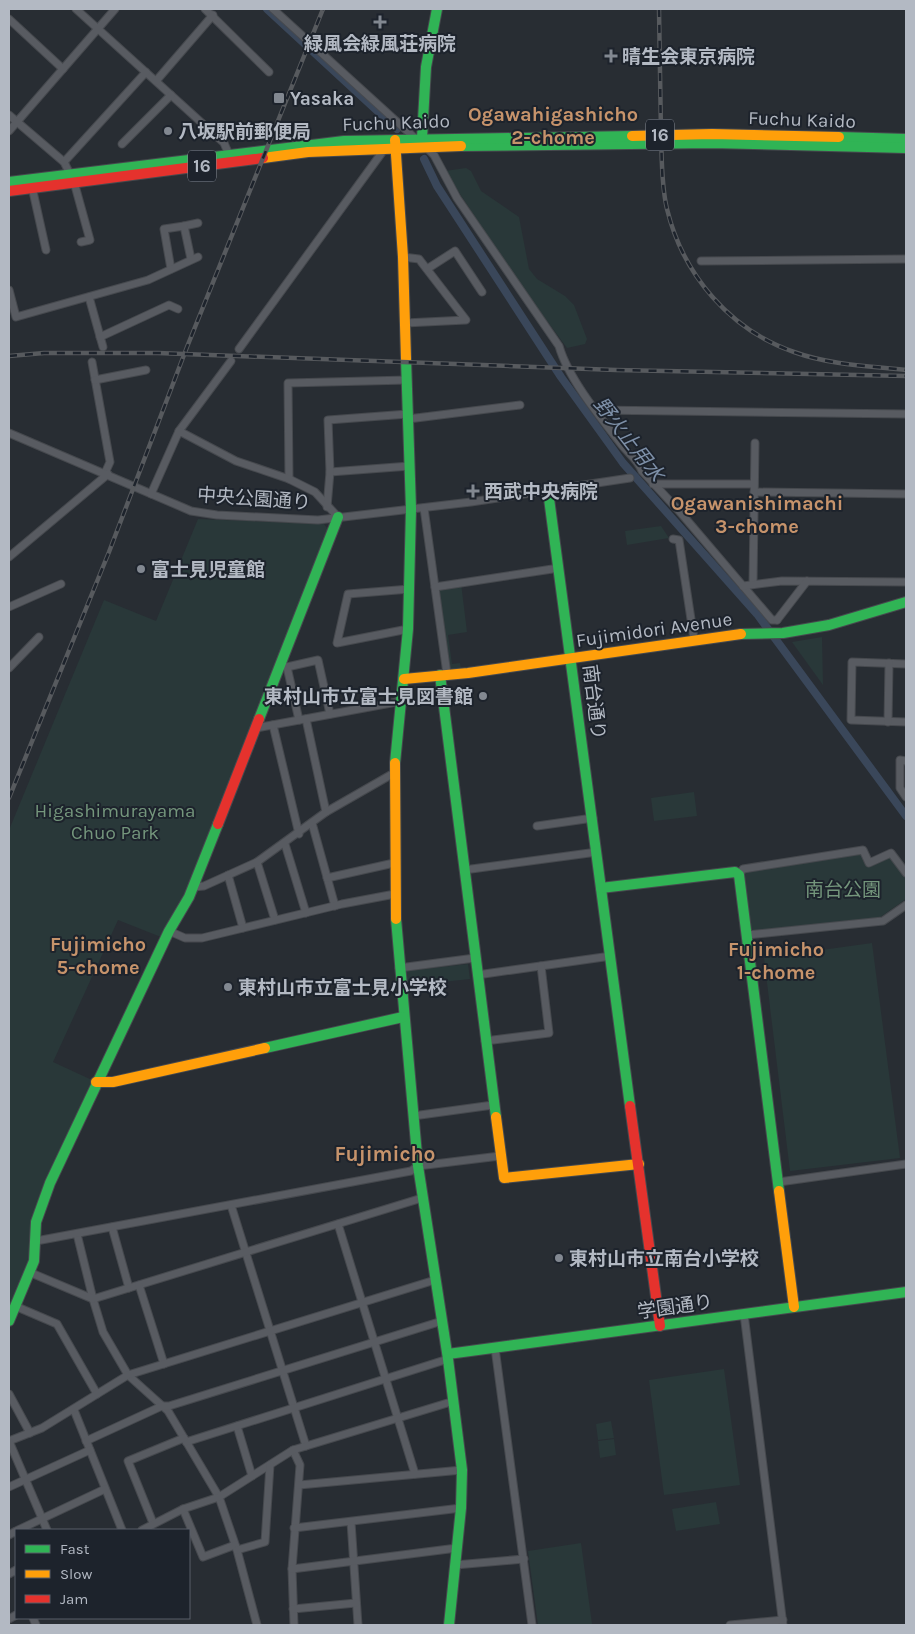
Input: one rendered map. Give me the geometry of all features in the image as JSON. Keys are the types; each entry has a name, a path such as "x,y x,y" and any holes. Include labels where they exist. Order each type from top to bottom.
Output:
{"street":[{"path":"76,9 224,143 230,158"},
{"path":"9,131 115,9"},
{"path":"205,9 269,72"},
{"path":"273,9 421,141 434,155 457,198 559,346 562,358 574,379 653,484 772,620 777,620"},
{"path":"421,141 426,67 437,9"},
{"path":"156,81 213,15"},
{"path":"9,19 63,69"},
{"path":"64,162 146,72"},
{"path":"122,144 171,95"},
{"path":"9,115 64,162 71,178 90,240 81,242"},
{"name":"Fuchu Kaido","path":"9,182 71,178 230,158 421,141 712,134 906,139"},
{"name":"Fuchu Kaido","path":"421,141 712,143 906,148"},
{"path":"392,144 403,257 412,509 408,629 394,773 395,894 399,968 412,1116 422,1198 448,1357 462,1470 461,1508 450,1625"},
{"path":"239,349 392,144"},
{"name":"Fuchu Kaido","path":"9,190 32,188 71,178"},
{"path":"32,188 46,250"},
{"path":"171,269 164,229 198,223"},
{"path":"9,290 16,317 148,280 194,258 184,226"},
{"path":"427,269 455,251 482,292"},
{"path":"403,257 419,258 466,320 405,323"},
{"path":"701,261 906,259"},
{"path":"88,297 103,347"},
{"path":"100,337 169,305 178,309"},
{"path":"150,494 179,431 231,361"},
{"path":"9,557 109,475 110,462 92,362"},
{"path":"96,380 146,370"},
{"path":"289,479 288,383 407,380"},
{"path":"327,507 330,472 328,420 408,417 520,405"},
{"path":"597,410 906,414"},
{"path":"9,1321 34,1261 36,1222 39,1211 96,1082 169,931 193,886 256,728 284,666 338,518 315,492 289,479 236,461 179,431"},
{"name":"中央公園通り","path":"9,433 191,511 217,515 318,520 424,508 630,478"},
{"path":"752,584 755,443"},
{"path":"330,472 410,466"},
{"path":"653,484 754,484"},
{"name":"南台通り","path":"548,491 572,658 660,1326"},
{"path":"754,492 906,494"},
{"path":"424,508 435,587 464,870 493,1105 504,1178 509,1179 639,1164"},
{"path":"673,539 679,540 694,639"},
{"path":"435,587 559,568"},
{"path":"743,586 807,582 906,582"},
{"path":"777,620 807,582"},
{"path":"9,607 61,584"},
{"path":"408,629 337,643 348,594 410,588"},
{"name":"Fujimidori Avenue","path":"404,679 471,673 694,639 738,634 768,635 830,625 906,602"},
{"path":"777,620 781,633"},
{"path":"9,668 39,637"},
{"path":"284,666 318,660 330,714"},
{"path":"906,664 852,662 851,720 906,722"},
{"path":"888,722 889,663"},
{"path":"284,666 302,720 326,812"},
{"path":"256,728 402,701"},
{"path":"273,725 299,834"},
{"path":"906,760 900,760 900,788 906,797"},
{"path":"193,886 204,886 257,862 299,834 326,812 394,773"},
{"path":"537,826 592,818"},
{"path":"312,823 335,906"},
{"path":"285,844 306,913"},
{"path":"794,1307 739,875 743,869 863,850 869,863 892,853 906,873"},
{"path":"464,870 597,852"},
{"path":"257,862 276,920"},
{"path":"327,878 394,863"},
{"path":"601,888 735,872 739,875"},
{"path":"228,875 243,928"},
{"path":"169,931 185,938 202,938 335,906 395,894"},
{"path":"746,935 883,921 906,905"},
{"path":"477,975 611,956"},
{"path":"399,968 475,958"},
{"path":"485,1040 549,1033 541,966"},
{"path":"96,1082 113,1082 404,1016"},
{"path":"412,1116 493,1105"},
{"path":"36,1241 410,1171 418,1166 500,1156"},
{"path":"779,1182 906,1164"},
{"path":"29,1272 93,1299 422,1198"},
{"path":"231,1205 306,1446"},
{"path":"338,1224 415,1474"},
{"path":"112,1227 129,1288"},
{"path":"77,1234 103,1332 128,1375 168,1411 219,1497 236,1548 257,1625"},
{"path":"47,1529 9,1441 30,1433 74,1410 128,1375 435,1280"},
{"path":"139,1285 164,1364"},
{"name":"学園通り","path":"448,1357 495,1348 906,1292"},
{"path":"15,1306 57,1324 97,1394"},
{"path":"730,1625 783,1622 744,1314"},
{"path":"86,1441 162,1406 169,1406 442,1321"},
{"path":"495,1348 532,1625"},
{"path":"153,1523 128,1461 185,1440 237,1426 386,1379 448,1357"},
{"path":"9,1394 30,1433"},
{"path":"144,1529 183,1509 219,1497 293,1450 454,1401"},
{"path":"74,1410 122,1529"},
{"path":"237,1426 252,1476"},
{"path":"9,1487 90,1450"},
{"path":"293,1450 300,1465 292,1569 294,1625"},
{"path":"183,1509 203,1557 265,1542 270,1465"},
{"path":"299,1485 462,1470"},
{"path":"21,1529 105,1489"},
{"path":"294,1528 461,1508"},
{"path":"351,1522 358,1625"},
{"path":"292,1569 457,1548"},
{"path":"455,1565 524,1559"},
{"path":"293,1609 356,1603"}],"green space":[{"path":"466,168 471,171 481,191 519,217 529,269 537,279 565,296 574,305 587,339 585,344 567,348 513,275 445,171"},
{"name":"Higashimurayama Chuo Park","path":"198,519 324,524 329,531 184,902 161,937 118,920 53,1062 92,1080 38,1204 32,1260 9,1312 9,830 104,600 156,621"},
{"path":"661,526 669,538 627,545 625,531"},
{"path":"461,583 467,632 448,635 452,664 460,663 462,674 449,675 435,587"},
{"path":"822,637 823,685 792,642"},
{"path":"694,792 697,816 654,821 651,798"},
{"name":"南台公園","path":"861,853 868,867 890,856 906,878 906,899 879,918 752,931 744,876 746,872"},
{"path":"872,943 900,1158 790,1171 764,958"},
{"path":"468,964 470,979 406,986 405,971"},
{"path":"724,1369 740,1485 664,1495 649,1380"},
{"path":"611,1421 614,1438 598,1440 596,1424"},
{"path":"614,1439 616,1455 600,1458 598,1441"},
{"path":"716,1502 720,1524 676,1531 672,1509"},
{"path":"581,1543 592,1624 538,1625 528,1551"}],"waterway":[{"name":"野火止用水","path":"267,9 397,129"},
{"name":"野火止用水","path":"424,159 437,186 561,377 623,463 757,614 906,816"}],"railway":[{"path":"9,798 109,552 187,347 323,9"},
{"path":"659,9 664,190 674,233 697,277 712,297 730,314 749,330 771,342 794,352 821,360 906,370"},
{"path":"9,356 44,353 158,353 616,370 906,376"}],"traffic: fast":[{"path":"425,146 422,138 426,67 437,9"},
{"path":"9,182 344,141 632,136"},
{"path":"839,137 906,139"},
{"path":"461,146 712,143 906,148"},
{"path":"395,763 408,629 411,509 406,359"},
{"path":"548,491 630,1106"},
{"path":"259,719 338,517"},
{"path":"741,634 783,633 829,625 906,602"},
{"path":"440,675 496,1117"},
{"path":"9,1321 34,1261 36,1222 50,1183 169,931 189,897 218,824"},
{"path":"601,888 735,872 739,875 779,1191"},
{"path":"396,919 418,1166 448,1359 462,1470 461,1508 449,1625"},
{"path":"265,1048 403,1017"},
{"path":"448,1354 906,1292"}],"traffic: slow":[{"path":"632,136 712,134 839,137"},
{"path":"395,140 403,257 406,359"},
{"path":"263,158 308,152 461,146"},
{"path":"404,679 468,673 741,634"},
{"path":"395,763 396,919"},
{"path":"96,1082 113,1082 265,1048"},
{"path":"496,1117 504,1178 639,1164"},
{"path":"779,1191 794,1307"}],"traffic: jam":[{"path":"9,191 263,158"},
{"path":"218,824 259,719"},
{"path":"630,1106 660,1326"}],"place":[{"name":"緑風会緑風荘病院","path":"380,22"},
{"name":"晴生会東京病院","path":"611,56"},
{"name":"Yasaka","path":"279,98"},
{"name":"八坂駅前郵便局","path":"168,131"},
{"name":"西武中央病院","path":"473,491"},
{"name":"富士見児童館","path":"141,569"},
{"name":"東村山市立富士見図書館","path":"483,696"},
{"name":"東村山市立富士見小学校","path":"228,987"},
{"name":"東村山市立南台小学校","path":"559,1258"}],"district":[{"name":"Ogawahigashicho 2-chome","path":"553,126"},
{"name":"Ogawanishimachi 3-chome","path":"757,514"},
{"name":"Fujimicho 5-chome","path":"98,956"},
{"name":"Fujimicho 1-chome","path":"776,960"},
{"name":"Fujimicho","path":"385,1154"}]}
